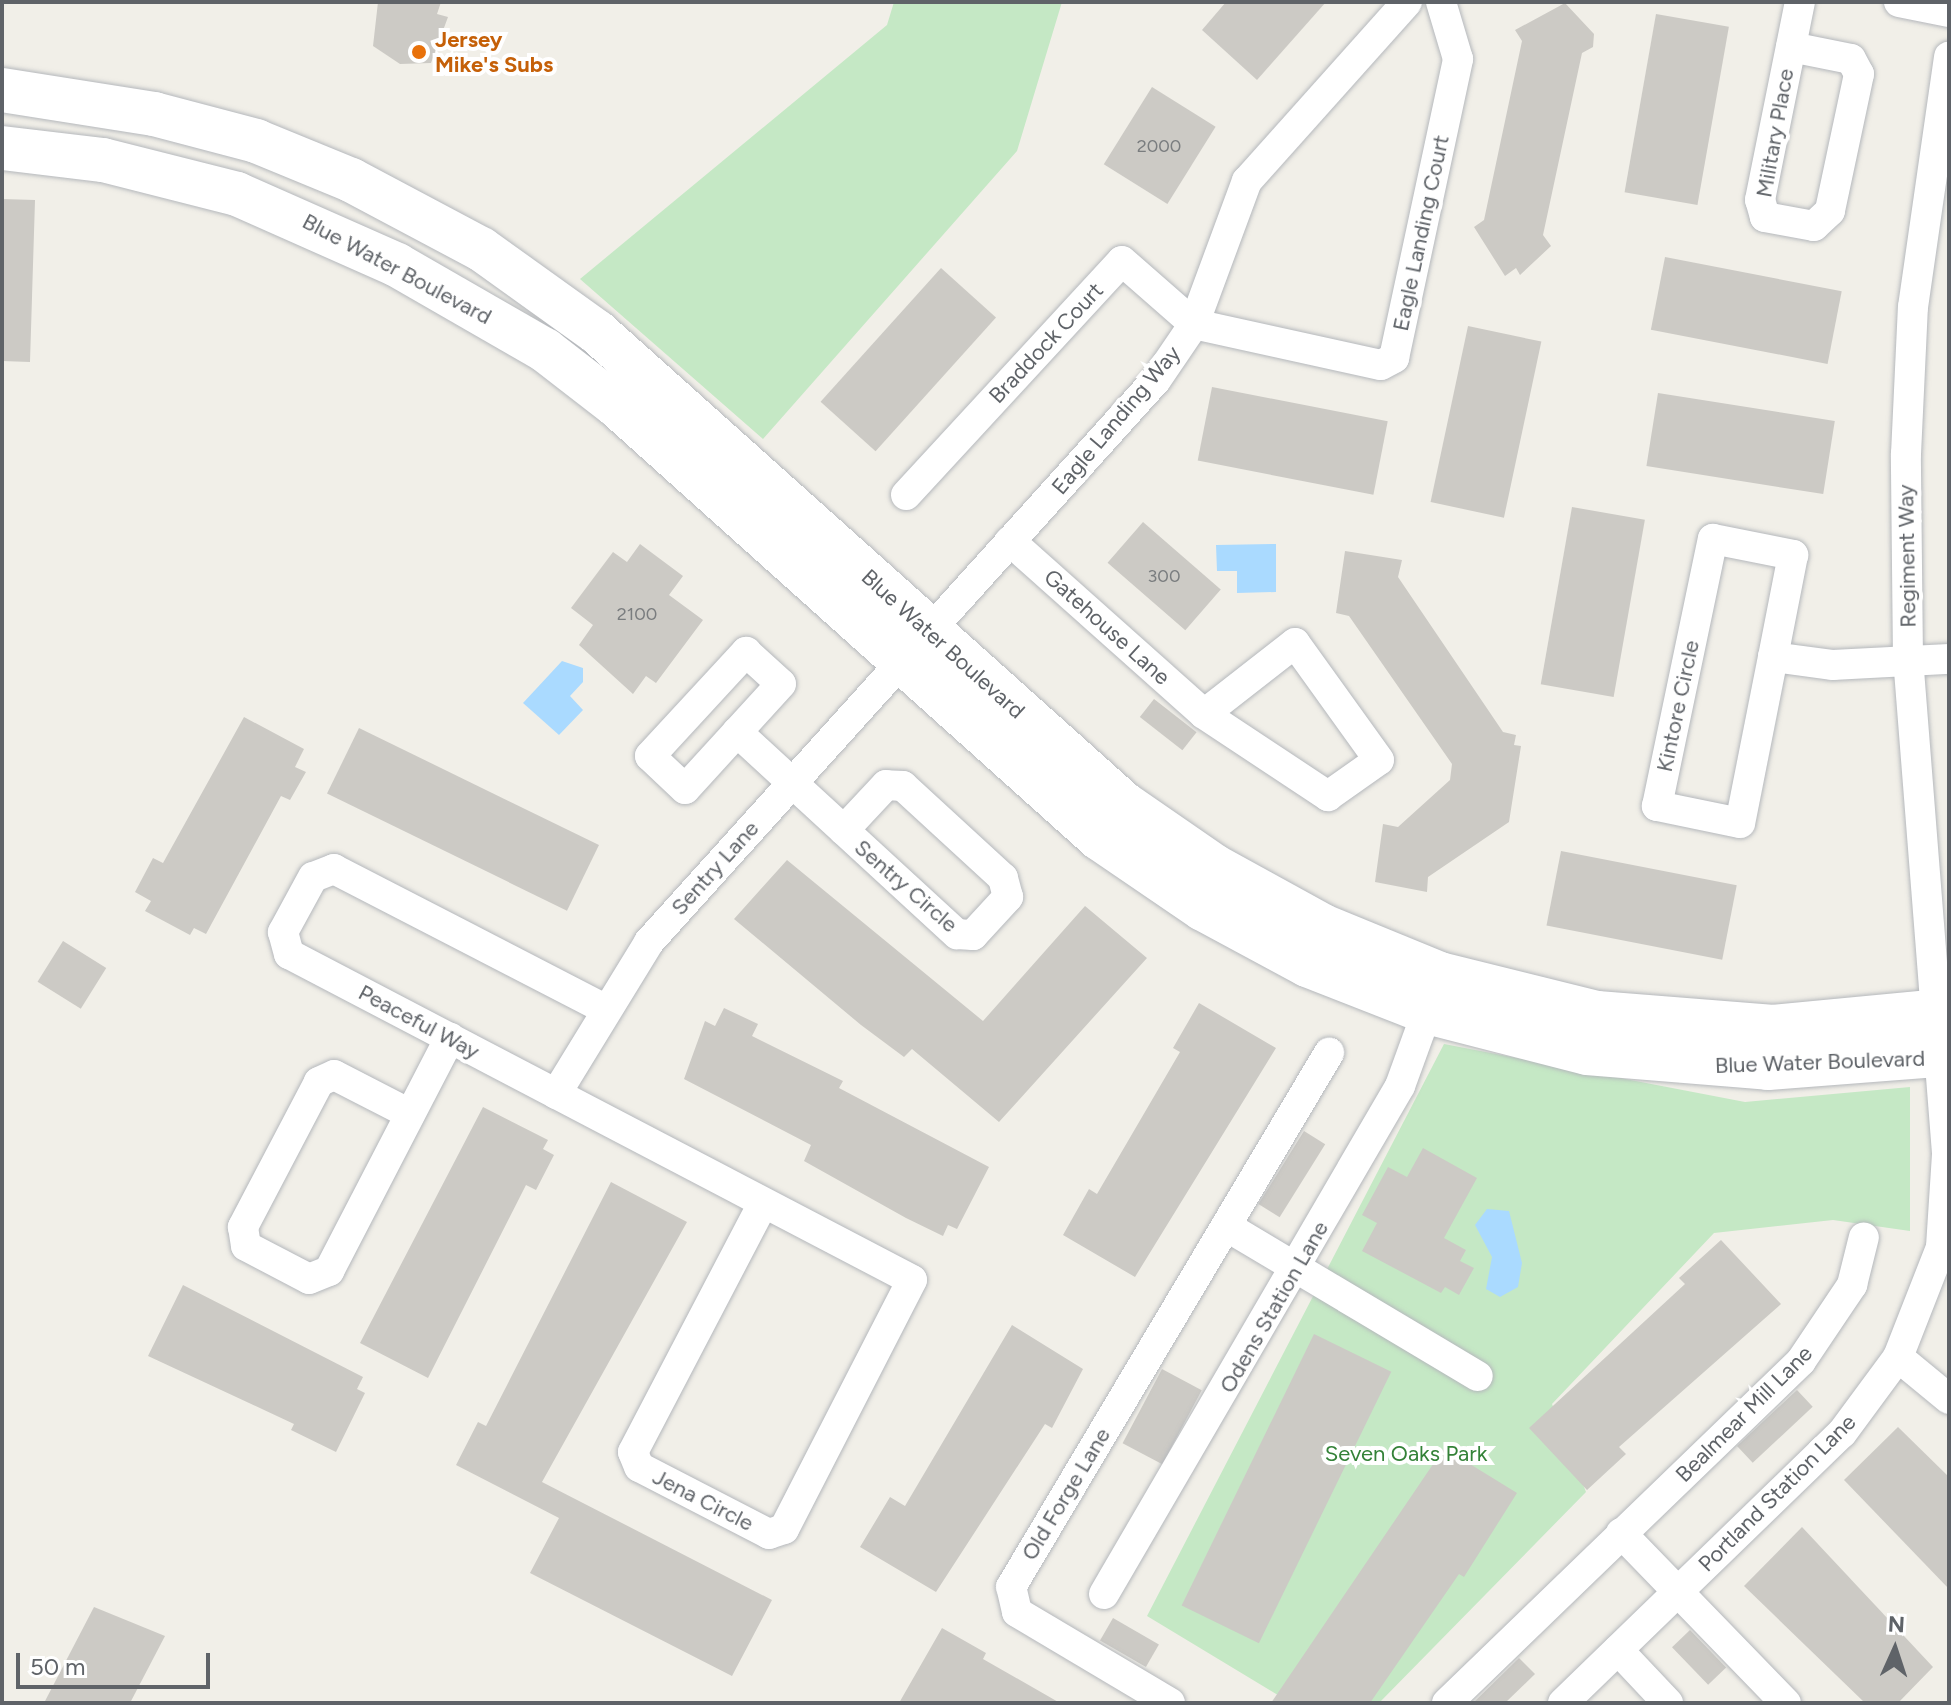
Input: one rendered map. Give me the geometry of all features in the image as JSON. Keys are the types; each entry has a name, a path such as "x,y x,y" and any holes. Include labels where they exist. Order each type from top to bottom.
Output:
{"street":[{"name":"Eagle Landing Way","path":"915,647 1156,380 1194,324 1247,181 1407,2"},
{"name":"Eagle Landing Court","path":"1194,324 1381,365 1394,358 1458,59 1441,2"},
{"name":"Military Place","path":"1791,47 1851,59 1859,74 1830,211 1814,226 1765,217 1760,200 1800,2"},
{"path":"1899,2 1949,12"},
{"name":"Regiment Way","path":"1943,1056 1908,661 1906,454 1949,57"},
{"name":"Blue Water Boulevard","path":"2,90 154,114 256,141 351,180 481,249 597,332 1149,875 1266,945 1427,1012 1587,1053 1679,1066 1768,1068 1943,1056"},
{"name":"Blue Water Boulevard","path":"2,148 103,160 237,194 325,228 480,311 616,405 915,647 1172,840 1267,898 1382,953 1515,995 1682,1024 1773,1027 1941,1012"},
{"name":"Braddock Court","path":"906,495 1122,261 1194,324"},
{"name":"Kintore Circle","path":"1713,539 1793,555 1773,657 1740,823 1657,806 1713,539"},
{"name":"Gatehouse Lane","path":"1010,541 1204,714 1328,796 1379,760 1295,643 1204,714"},
{"name":"Sentry Lane","path":"556,1094 603,1008 649,942 915,647"},
{"path":"746,652 781,684 737,732 685,789 650,756 746,652"},
{"path":"1773,657 1833,665 1949,659"},
{"name":"Sentry Circle","path":"737,732 957,934 973,935 1008,897 1003,878 903,786 886,785 844,830"},
{"name":"Peaceful Way","path":"603,1008 334,869 313,877 283,932 289,954 912,1280"},
{"name":"Odens Station Lane","path":"1104,1594 1298,1268 1400,1086 1427,1012"},
{"path":"410,1114 334,1075 319,1082 243,1227 246,1246 309,1279 329,1271 450,1038"},
{"name":"Old Forge Lane","path":"1170,1703 1017,1612 1011,1587 1329,1053"},
{"name":"Portland Station Lane","path":"1563,1703 1842,1433 1937,1298 1947,1203 1943,1056"},
{"name":"Jena Circle","path":"763,1203 633,1452 639,1467 679,1488 769,1534 784,1529 912,1280"},
{"path":"1226,1226 1478,1376"},
{"name":"Bealmear Mill Lane","path":"1447,1703 1810,1350 1852,1285 1864,1237"},
{"path":"1898,1357 1949,1399"},
{"path":"1621,1533 1786,1703"},
{"path":"1618,1650 1668,1703"}],"green space":[{"path":"894,2 1062,2 1017,151 763,439 580,279 887,25"},
{"name":"Seven Oaks Park","path":"1444,1044 1745,1102 1910,1087 1910,1231 1833,1220 1714,1233 1552,1404 1586,1492 1379,1703 1291,1703 1147,1616"}],"water":[{"path":"1276,544 1276,592 1237,593 1237,571 1217,571 1216,545"},
{"path":"562,661 583,668 583,682 570,696 583,710 559,735 523,703"},
{"path":"1487,1209 1509,1211 1522,1263 1518,1287 1500,1297 1486,1289 1492,1257 1475,1225"}],"building":[{"path":"378,2 441,2 437,14 448,17 431,63 400,64 373,46"},
{"path":"1226,2 1326,2 1257,80 1202,30"},
{"path":"1565,3 1594,34 1593,47 1582,53 1543,235 1551,246 1520,275 1516,268 1505,276 1474,227 1484,220 1522,41 1515,30"},
{"path":"1656,14 1729,27 1697,205 1625,192"},
{"path":"1152,87 1216,127 1167,204 1104,164"},
{"path":"2,199 35,200 30,362 2,361"},
{"path":"1665,257 1842,291 1828,364 1651,330"},
{"path":"941,268 996,318 876,451 821,402"},
{"path":"1468,326 1541,342 1504,518 1431,502"},
{"path":"1212,387 1388,421 1373,495 1198,461"},
{"path":"1658,393 1835,421 1823,494 1646,466"},
{"path":"1572,507 1645,520 1614,697 1541,684"},
{"path":"1143,522 1221,590 1185,630 1108,563"},
{"path":"640,544 683,576 669,595 703,620 656,683 646,676 633,694 579,645 593,625 571,608 613,552 627,562"},
{"path":"1345,551 1402,560 1398,577 1503,732 1516,735 1514,745 1521,746 1509,822 1428,877 1427,892 1375,882 1383,824 1398,827 1450,780 1452,764 1349,616 1336,613"},
{"path":"1154,699 1197,732 1182,750 1140,717"},
{"path":"244,717 304,749 295,767 306,772 290,800 281,796 206,934 194,928 190,935 145,911 151,901 135,892 153,858 163,863"},
{"path":"359,728 599,845 567,911 327,794"},
{"path":"1561,851 1737,885 1722,960 1546,926"},
{"path":"787,860 983,1021 1085,906 1147,958 999,1122 912,1049 904,1057 861,1025 734,919"},
{"path":"63,941 106,968 81,1009 38,982"},
{"path":"1199,1003 1276,1048 1135,1277 1063,1235 1089,1189 1097,1194 1180,1052 1173,1048"},
{"path":"724,1008 758,1024 752,1036 843,1081 839,1088 989,1167 957,1229 948,1225 943,1236 906,1218 804,1161 811,1145 684,1079 705,1021 715,1026"},
{"path":"483,1107 548,1140 543,1149 554,1155 536,1190 526,1185 428,1378 360,1343"},
{"path":"1304,1131 1325,1144 1280,1217 1258,1204"},
{"path":"1423,1148 1477,1178 1444,1238 1466,1250 1460,1261 1474,1268 1459,1295 1445,1287 1441,1293 1362,1251 1377,1223 1362,1215 1388,1167 1407,1177"},
{"path":"611,1182 687,1222 542,1482 772,1600 732,1676 530,1573 559,1518 456,1465 478,1422 486,1426"},
{"path":"1721,1240 1781,1304 1619,1447 1626,1454 1587,1490 1529,1428 1685,1284 1679,1278"},
{"path":"183,1285 363,1377 357,1389 365,1393 336,1452 291,1430 294,1424 148,1356"},
{"path":"1012,1325 1083,1369 1052,1428 1045,1424 936,1592 860,1547 890,1497 905,1506"},
{"path":"1314,1334 1391,1372 1259,1643 1182,1605"},
{"path":"1162,1369 1202,1390 1162,1464 1123,1443"},
{"path":"1797,1390 1813,1407 1753,1463 1737,1446"},
{"path":"1898,1427 1949,1477 1949,1589 1844,1480"},
{"path":"1444,1448 1517,1493 1464,1577 1459,1574 1370,1703 1271,1703"},
{"path":"1802,1527 1933,1667 1898,1703 1865,1703 1744,1586"},
{"path":"94,1607 165,1636 130,1703 44,1703"},
{"path":"1113,1618 1159,1644 1146,1667 1100,1641"},
{"path":"942,1628 986,1653 983,1659 1060,1703 899,1703"},
{"path":"1690,1630 1726,1667 1708,1685 1672,1647"},
{"path":"1519,1658 1535,1674 1505,1703 1473,1703"}],"place":[{"name":"Jersey Mike's Subs","path":"419,52"}]}
